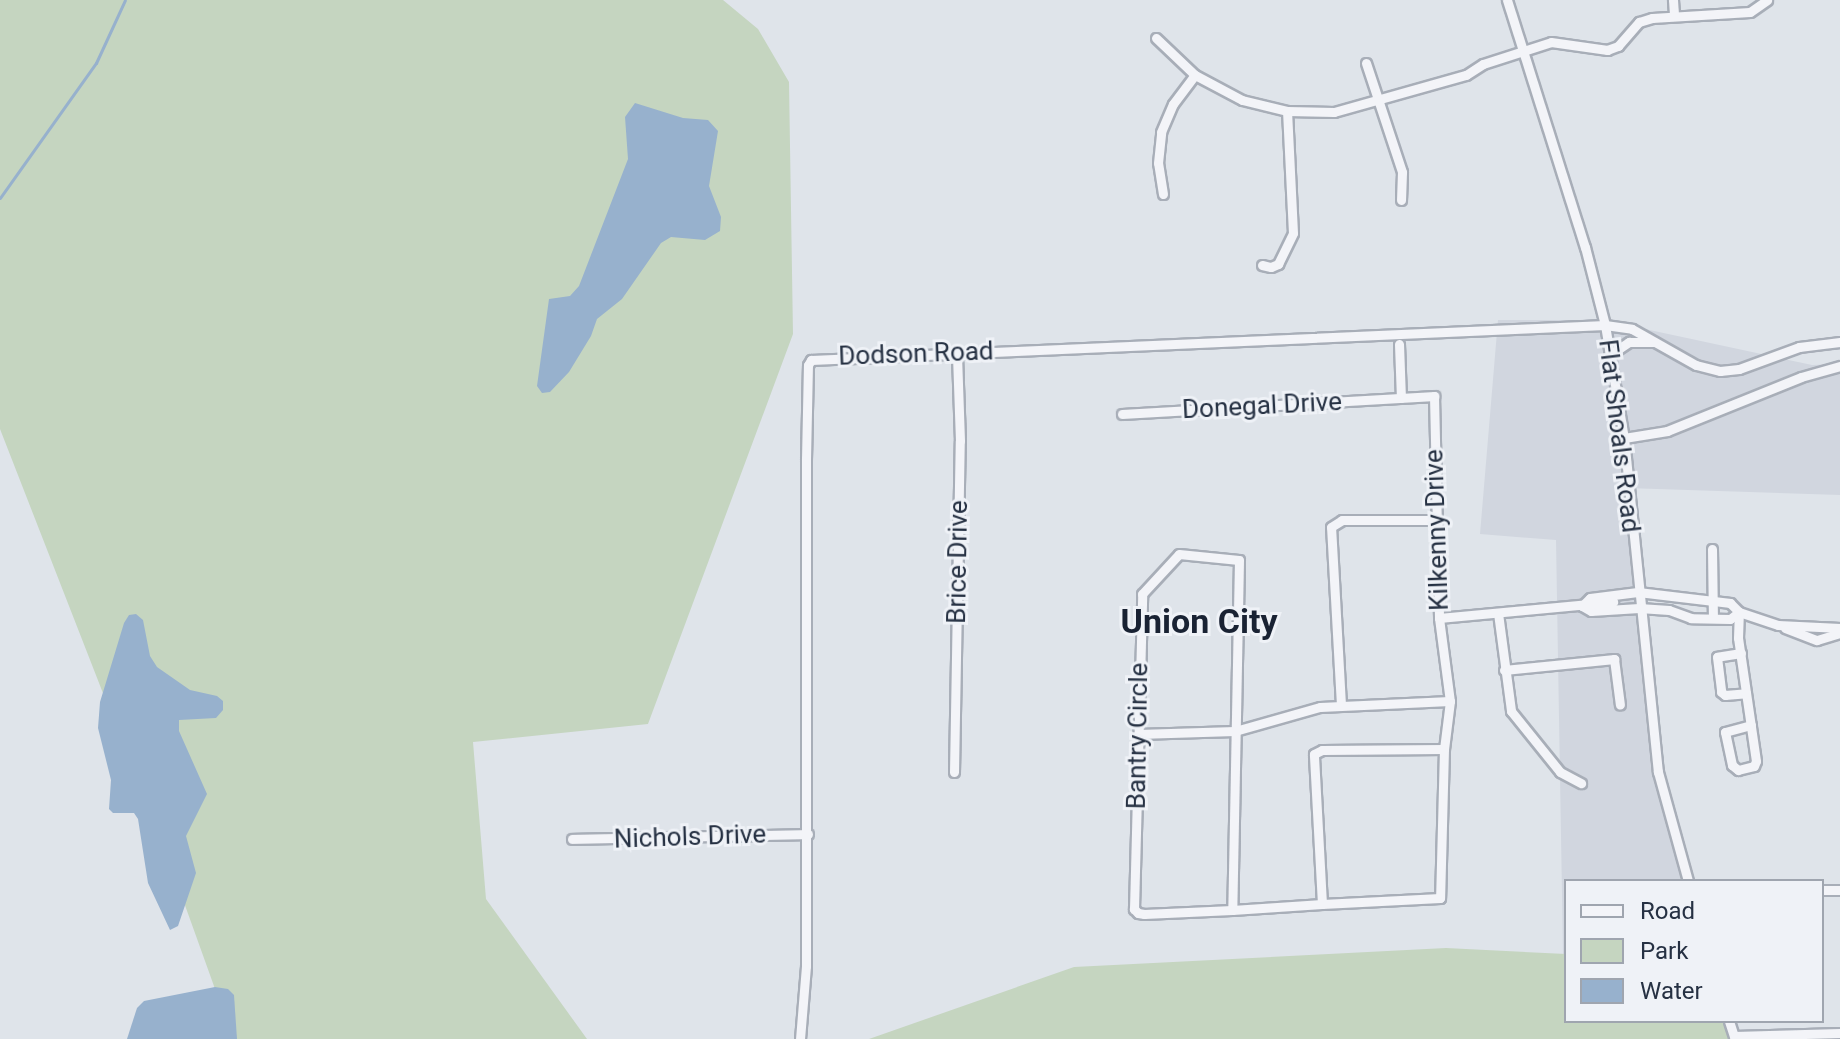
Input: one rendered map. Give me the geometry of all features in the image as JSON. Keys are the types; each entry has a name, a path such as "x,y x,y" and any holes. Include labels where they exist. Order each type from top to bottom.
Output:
{"street":[{"name":"Flat Shoals Road","path":"1507,0 1585,247 1611,354 1624,438 1658,772 1687,879"},
{"path":"1673,0 1674,16"},
{"path":"1156,38 1195,75 1242,100 1287,111 1334,112 1379,102 1466,75 1523,50 1551,42 1607,50 1618,46 1639,22 1674,16 1750,12 1767,0"},
{"path":"1366,63 1402,172 1401,200"},
{"path":"1163,194 1158,163 1161,132 1173,104 1195,75"},
{"path":"1262,265 1271,267 1278,264 1293,233 1287,111"},
{"name":"Dodson Road","path":"800,1039 806,974 808,834 808,365 816,357 1605,325 1632,329 1696,365 1720,371 1739,369 1799,347 1840,342"},
{"path":"1611,354 1629,342 1657,342"},
{"path":"1399,344 1401,398"},
{"name":"Brice Drive","path":"954,772 960,441 957,353"},
{"path":"1624,438 1667,431 1801,377 1840,366"},
{"name":"Kilkenny Drive","path":"1322,904 1440,898 1444,749 1450,701 1439,618 1434,396 1401,398"},
{"name":"Donegal Drive","path":"1122,414 1401,398"},
{"path":"1341,705 1331,527 1342,520 1437,520"},
{"path":"1712,549 1713,618"},
{"name":"Bantry Circle","path":"1179,554 1239,560 1232,910 1144,914 1134,909 1138,734 1142,594 1179,554"},
{"path":"1439,618 1582,606 1591,611 1638,592 1730,603 1739,612 1778,625 1840,630"},
{"path":"1613,602 1713,618 1730,619 1739,612"},
{"path":"1739,612 1741,653 1746,693 1751,725 1756,761 1754,766 1738,770 1732,765 1725,732 1751,725"},
{"path":"1498,613 1511,711 1560,772 1581,783"},
{"path":"1741,653 1717,657 1721,692 1725,695 1746,693"},
{"path":"1504,670 1614,659 1620,705"},
{"path":"1138,734 1235,731 1301,711 1341,705 1450,701"},
{"path":"1232,910 1322,904 1314,754 1322,750 1444,749"},
{"name":"Nichols Drive","path":"572,839 808,834"},
{"path":"1734,1037 1840,1033"}],"shaded area":[{"path":"1498,320 1603,320 1812,365 1840,364 1840,495 1626,488 1655,773 1685,879 1564,879 1564,954 1556,540 1480,534"}],"green space":[{"path":"0,0 723,0 758,29 789,82 793,334 648,724 473,742 486,899 587,1039 233,1039 177,883 0,429"},
{"path":"1446,948 1564,954 1564,1023 1729,1023 1734,1039 869,1039 1074,967"}],"water":[{"path":"635,103 683,118 708,120 718,131 709,186 721,217 720,231 705,240 671,237 661,243 622,299 597,319 591,336 569,372 550,392 542,393 537,386 549,299 570,296 579,286 628,159 625,117"},
{"path":"136,614 143,620 150,656 157,667 190,690 217,696 223,701 223,710 216,718 179,720 179,731 207,794 186,836 196,873 178,926 170,930 148,883 138,819 134,813 113,813 109,809 111,780 98,728 100,702 124,623 129,615"},
{"path":"215,987 228,989 234,995 237,1039 127,1039 137,1008 144,1001"}],"waterway":[{"path":"0,198 96,63 125,0"}],"district":[{"name":"Union City","path":"1199,622"}]}
